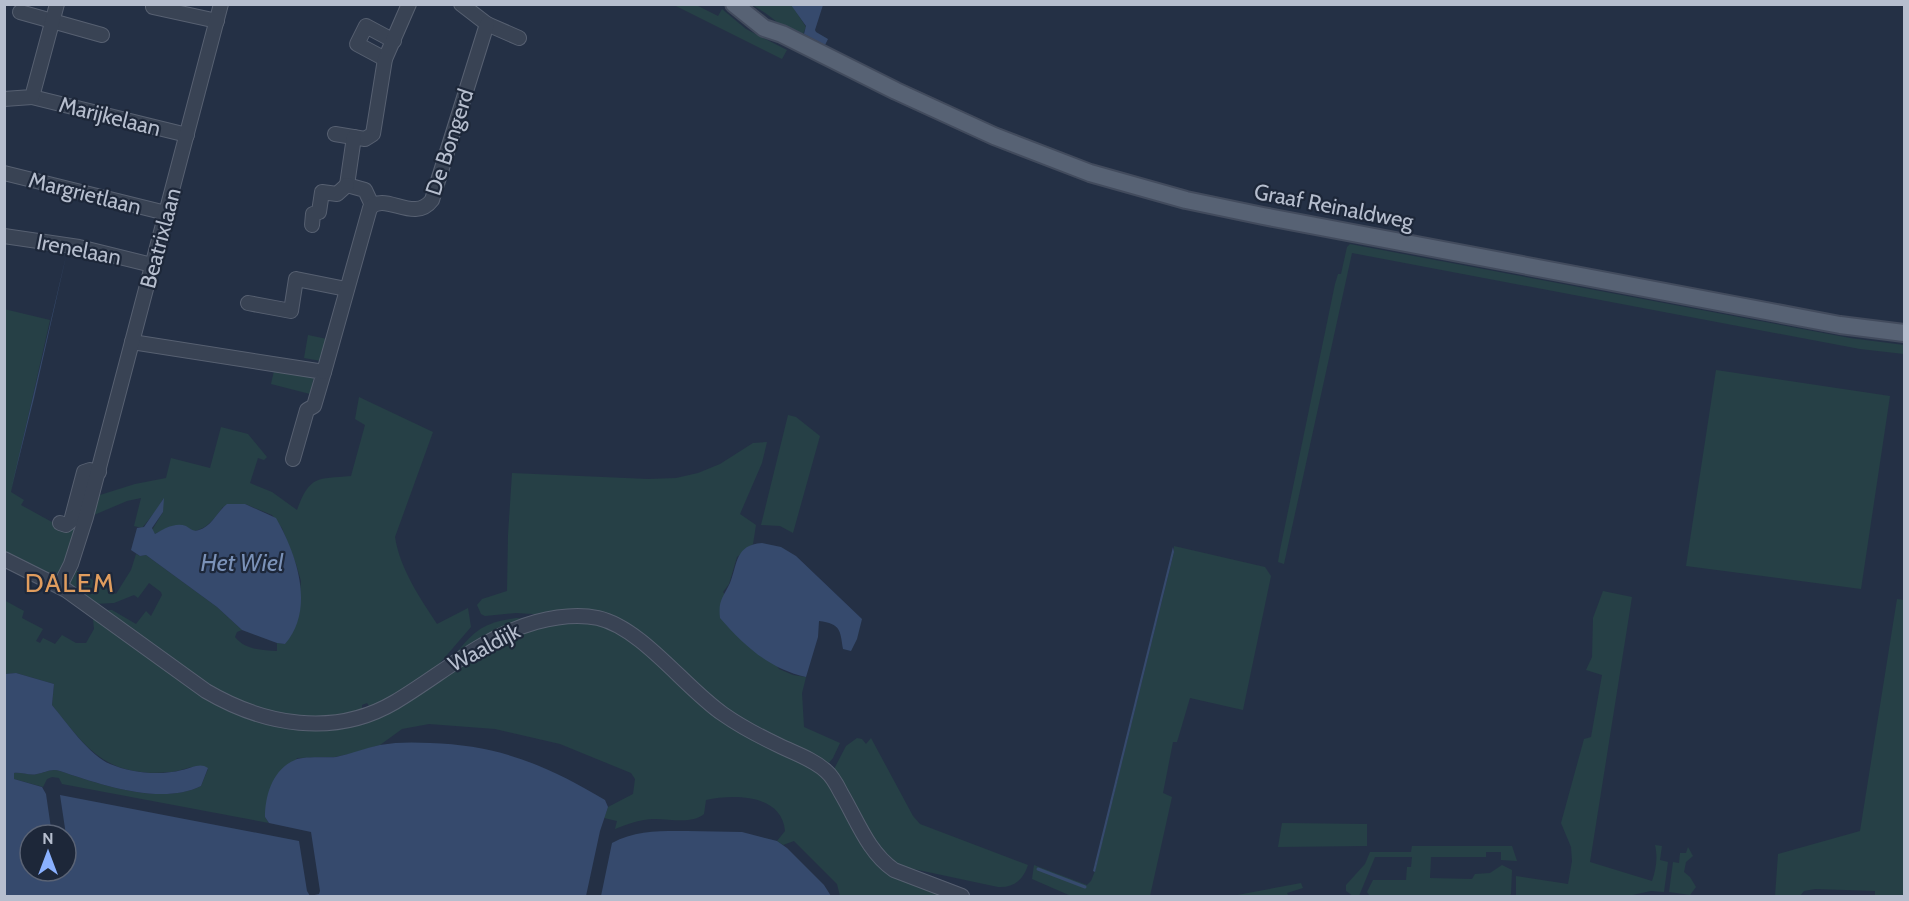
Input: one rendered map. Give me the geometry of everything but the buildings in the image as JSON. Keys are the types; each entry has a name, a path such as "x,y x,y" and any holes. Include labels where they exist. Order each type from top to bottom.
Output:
{"main road":[{"name":"Graaf Reinaldweg","path":"734,4 764,28 782,34 896,91 994,136 1090,173 1186,200 1840,325 1905,333"},
{"name":"Graaf Reinaldweg","path":"748,4 782,34"}],"street":[{"path":"4,99 32,97 57,4"},
{"name":"Beatrixlaan","path":"60,586 80,540 99,472 221,4"},
{"path":"335,134 365,140 373,134 385,59 409,4"},
{"path":"461,4 487,24 519,38"},
{"path":"153,7 217,21"},
{"path":"20,12 102,35"},
{"name":"De Bongerd","path":"372,205 383,203 415,209 425,207 432,200 487,24"},
{"path":"385,59 357,44 366,26 394,41"},
{"name":"Marijkelaan","path":"32,97 187,135"},
{"path":"312,225 313,214 319,212 322,192 337,194 347,185 354,137"},
{"name":"Margrietlaan","path":"4,173 166,213"},
{"path":"293,459 307,410 314,406 318,396 346,289 372,205 366,190 347,185"},
{"name":"Irenelaan","path":"4,236 79,247 152,265"},
{"path":"248,303 291,311 296,279 346,289"},
{"path":"132,342 324,372"},
{"path":"60,523 66,525 71,521 84,472 90,470 99,472"},
{"name":"Waaldijk","path":"4,559 60,586 206,691 222,700 268,718 303,723 321,724 351,720 381,709 478,647 511,630 550,618 576,616 600,618 632,635 702,699 741,726 810,760 827,772 871,848 886,865 962,897"}],"green space":[{"path":"791,4 806,27 801,39 752,5"},
{"path":"674,5 696,5 718,16 722,9 746,29 787,50 782,59"},
{"path":"1350,244 1850,338 1904,345 1904,354 1860,349 1352,253 1284,564 1278,562 1280,550 1335,284 1338,274 1341,274 1347,247"},
{"path":"4,309 50,320 11,492 24,500 21,505 70,532 93,480 62,572 52,576 5,554"},
{"path":"308,335 327,339 321,361 304,358"},
{"path":"1716,370 1890,396 1861,589 1686,566"},
{"path":"274,371 314,376 310,394 271,384"},
{"path":"359,397 433,432 395,537 406,572 437,624 468,608 471,627 434,670 372,710 367,703 362,705 362,713 298,719 229,700 103,610 112,610 136,624 146,611 151,616 162,595 149,583 138,598 134,595 114,603 93,604 68,584 73,568 116,594 131,570 136,554 146,555 217,607 242,630 237,632 235,637 244,645 277,651 277,643 285,644 297,621 301,581 282,528 272,515 245,504 223,507 202,528 192,531 166,530 155,534 152,530 163,512 163,499 142,528 134,526 141,498 127,501 94,515 100,495 135,484 166,478 171,458 210,468 221,427 248,434 267,457 264,460 258,458 250,483 272,492 297,510 306,490 316,481 351,476 365,425 355,419"},
{"path":"788,415 796,417 820,436 793,533 780,526 761,525"},
{"path":"767,442 762,463 740,514 756,525 753,544 737,557 729,584 723,592 779,669 806,677 802,693 804,727 840,743 828,764 737,720 629,629 549,615 516,613 485,616 481,614 477,605 482,599 507,591 512,473 648,479 676,478 698,473 720,464 753,443"},
{"path":"1174,546 1265,567 1271,576 1243,710 1190,698 1177,742 1173,742 1163,793 1172,797 1150,896 1071,896 1032,879 1034,865 1087,885 1091,881"},
{"path":"1603,591 1632,597 1590,862 1652,881 1656,863 1655,845 1662,846 1660,860 1668,862 1664,892 1651,891 1628,896 1516,896 1516,876 1568,884 1572,861 1571,847 1561,823 1584,739 1591,737 1602,675 1586,670 1592,657 1593,618"},
{"path":"1897,599 1904,600 1904,896 1875,896 1875,891 1815,889 1804,891 1800,896 1775,896 1778,854 1860,831"},
{"path":"4,600 24,611 22,618 43,629 36,641 40,643 43,638 55,644 62,635 76,643 86,643 94,629 93,619 96,615 223,704 342,724 506,635 573,619 618,629 700,701 824,774 848,813 850,827 853,827 871,854 953,896 840,896 837,884 794,841 783,845 777,841 785,831 782,819 766,803 755,799 730,797 706,800 704,814 693,819 647,820 633,822 615,829 617,821 604,818 608,807 633,794 635,779 631,773 560,744 495,729 429,724 402,729 380,745 354,753 335,757 297,758 265,817 269,823 62,784 59,778 47,779 43,787 14,779 14,773 34,774 57,770 111,787 168,794 185,792 201,786 208,769 195,767 172,772 150,773 131,771 115,766 89,748 52,705 54,684 16,673 5,674"},
{"path":"516,618 533,619 452,658 479,630 494,623"},
{"path":"857,738 862,739 866,744 871,738 913,816 920,824 1028,865 1021,879 1009,886 998,887 890,864 832,773 846,746"},
{"path":"1282,823 1367,824 1367,846 1278,847"},
{"path":"1412,846 1512,846 1517,861 1501,860 1501,852 1486,852 1486,857 1431,857 1430,878 1472,879 1475,874 1490,873 1502,865 1512,870 1511,894 1509,896 1369,895 1367,892 1373,880 1406,880 1407,867 1411,867 1412,857 1375,857 1359,896 1353,896 1346,891 1346,885 1365,864 1370,852 1411,852"},
{"path":"1688,847 1693,856 1686,862 1684,872 1696,887 1690,895 1669,892 1673,862 1679,863 1680,853 1686,853"},
{"path":"1301,883 1303,888 1287,893 1294,896 1232,896"}],"water":[{"path":"791,5 823,5 815,30 828,39 825,45 804,34 806,26"},
{"path":"67,252 34,398 11,490"},
{"name":"Het Wiel","path":"164,498 163,512 152,528 155,534 178,525 194,530 204,528 227,504 245,504 276,518 290,547 300,581 299,614 294,630 285,644 242,630 217,607 146,555 140,556 131,550 137,528 144,527"},
{"path":"762,543 781,547 796,556 862,619 851,651 843,649 840,633 835,626 819,621 818,637 806,677 781,668 758,655 720,618 720,603 739,556 747,547"},
{"path":"1173,547 1174,552 1095,872 1093,871"},
{"path":"16,673 54,684 52,705 94,754 110,764 127,770 155,773 173,772 199,765 208,768 201,786 185,792 168,794 111,787 57,770 34,774 14,773 14,779 42,787 46,794 50,823 18,823 18,883 78,883 78,823 64,823 60,795 299,841 307,891 310,896 5,896 5,674"},
{"path":"411,742 478,748 542,767 605,800 608,807 600,831 586,896 310,896 319,894 320,891 311,832 269,823 265,817 269,792 276,776 287,764 298,759 336,757 374,746"},
{"path":"742,832 777,841 824,885 831,896 601,896 612,843 639,833"}],"waterway":[{"path":"1038,869 1085,887"}],"district":[{"name":"DALEM","path":"70,583"}]}
